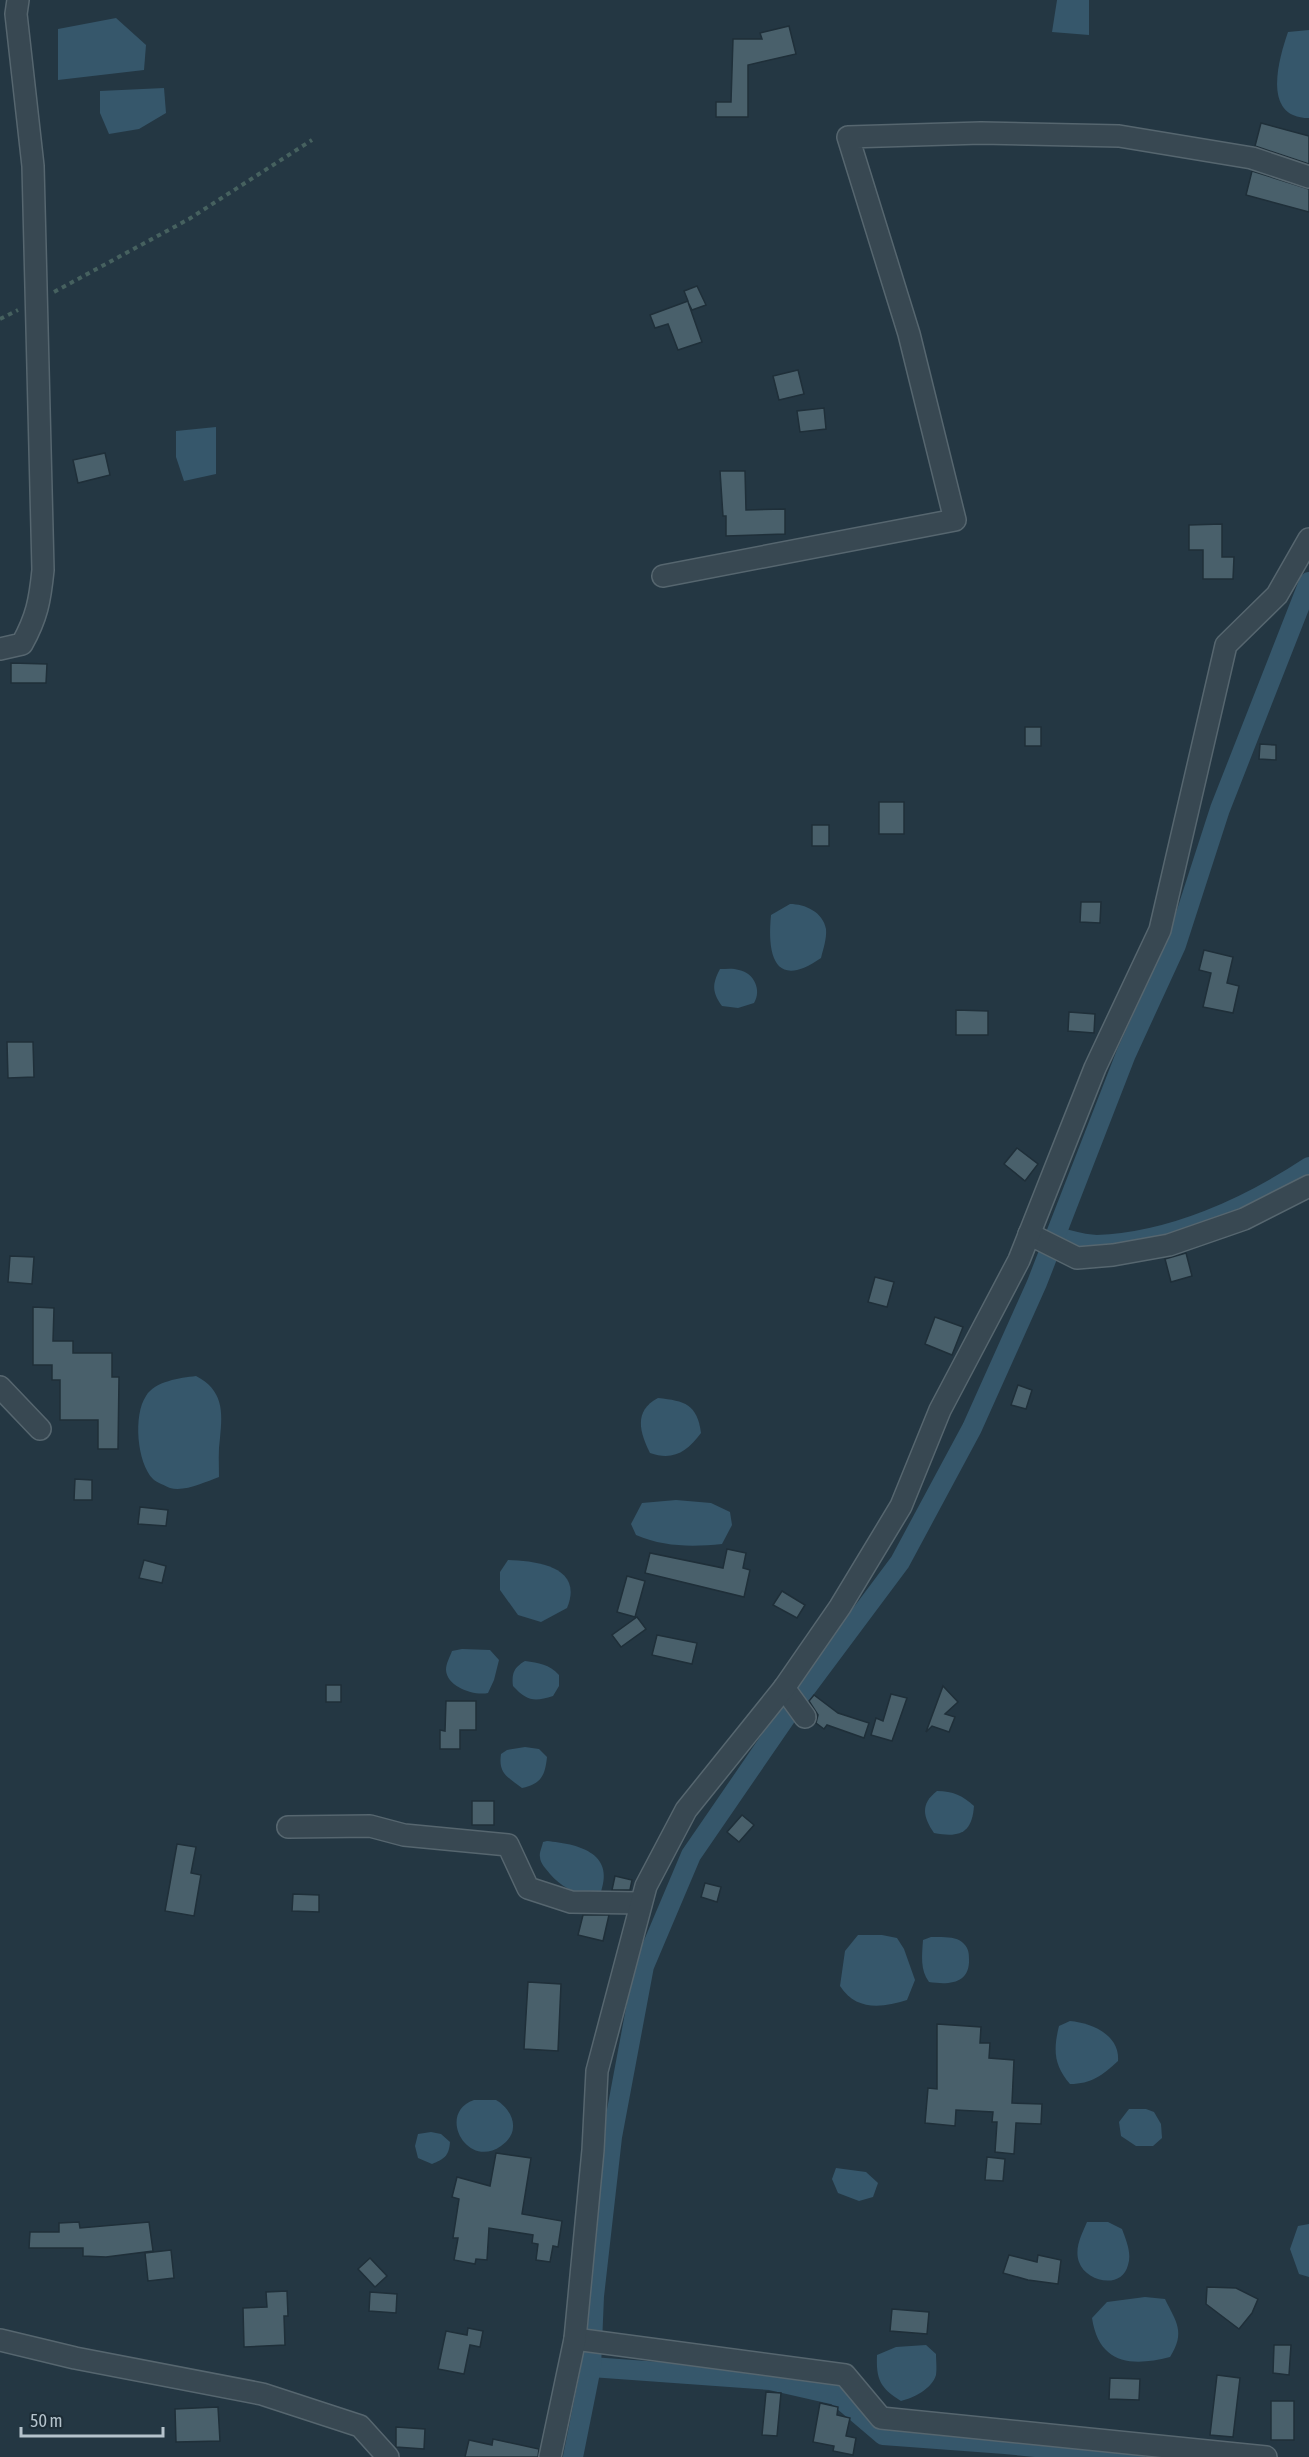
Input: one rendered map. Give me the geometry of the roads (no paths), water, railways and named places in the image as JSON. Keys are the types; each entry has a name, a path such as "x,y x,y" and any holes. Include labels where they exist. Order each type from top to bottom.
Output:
{"street":[{"path":"0,649 22,644 34,622 40,600 43,570 33,166 16,14 18,0"},
{"path":"663,576 956,520 909,334 848,137 981,133 1119,136 1252,158 1309,177"},
{"path":"550,2457 575,2339 594,2150 597,2071 646,1886 686,1810 784,1688 840,1607 901,1506 940,1410 1019,1260 1095,1068 1160,930 1226,645 1278,595 1309,539"},
{"path":"1029,1234 1077,1258 1113,1255 1169,1245 1244,1219 1309,1185"},
{"path":"0,1387 40,1429"},
{"path":"784,1688 806,1717"},
{"path":"288,1827 370,1826 404,1835 508,1845 528,1888 571,1902 641,1904"},
{"path":"575,2339 845,2375 881,2418 1266,2457"},
{"path":"0,2340 75,2358 262,2394 360,2426 388,2457"}],"water":[{"path":"1057,0 1089,0 1089,35 1052,32"},
{"path":"116,18 146,45 144,70 58,80 58,29"},
{"path":"1309,30 1309,118 1294,115 1284,109 1277,86 1280,58 1288,32"},
{"path":"164,88 166,113 139,129 109,134 100,113 100,91"},
{"path":"216,427 216,474 184,481 176,457 176,431"},
{"path":"790,904 812,910 821,918 826,929 821,958 793,971 777,964 773,955 770,930 771,915"},
{"path":"720,969 737,969 752,978 757,988 754,1003 738,1008 722,1006 714,988"},
{"path":"196,1376 212,1388 221,1410 219,1477 188,1488 170,1488 153,1479 143,1462 140,1451 139,1415 146,1396 155,1387 168,1381"},
{"path":"658,1398 688,1406 693,1410 699,1423 701,1433 696,1440 685,1450 673,1455 650,1453 644,1438 642,1416 650,1403"},
{"path":"676,1500 711,1503 730,1512 732,1525 722,1544 678,1545 657,1542 636,1535 631,1524 642,1503"},
{"path":"508,1560 544,1565 564,1575 569,1583 571,1594 567,1608 541,1622 518,1615 500,1590 500,1572"},
{"path":"490,1650 499,1660 488,1693 469,1692 456,1686 448,1676 446,1667 452,1651"},
{"path":"525,1661 548,1666 559,1675 559,1686 553,1696 531,1699 522,1695 513,1686 514,1672"},
{"path":"525,1747 539,1749 547,1757 541,1778 534,1784 522,1788 508,1778 500,1761 501,1754 507,1750"},
{"path":"937,1791 957,1795 974,1806 971,1822 963,1832 951,1835 934,1833 927,1822 926,1806"},
{"path":"543,1842 581,1848 598,1859 603,1868 604,1878 601,1892 580,1893 555,1880 540,1859"},
{"path":"858,1935 882,1935 897,1938 904,1949 915,1980 907,2000 879,2006 862,2004 846,1994 840,1986 845,1951"},
{"path":"931,1937 955,1939 966,1946 969,1954 968,1967 962,1978 951,1983 929,1982 923,1967 922,1951 923,1940"},
{"path":"1070,2021 1087,2024 1109,2037 1117,2052 1118,2061 1096,2078 1077,2084 1070,2084 1061,2071 1056,2057 1059,2026"},
{"path":"474,2100 496,2100 506,2108 512,2119 513,2130 501,2146 489,2151 477,2151 460,2137 457,2116 463,2107"},
{"path":"1129,2109 1146,2109 1154,2112 1161,2124 1162,2138 1153,2146 1136,2146 1121,2136 1119,2122"},
{"path":"431,2132 441,2134 450,2142 445,2156 432,2164 418,2158 415,2146 418,2134"},
{"path":"836,2168 866,2172 878,2183 873,2197 859,2201 838,2193 832,2179"},
{"path":"1087,2222 1108,2222 1122,2229 1128,2247 1129,2260 1124,2273 1119,2278 1104,2280 1096,2278 1083,2269 1079,2262 1077,2252 1079,2241"},
{"path":"1309,2224 1309,2277 1299,2274 1290,2249 1298,2226"},
{"path":"1145,2297 1165,2299 1176,2321 1178,2341 1170,2357 1142,2362 1119,2358 1109,2353 1096,2333 1092,2318 1107,2302"},
{"path":"926,2345 936,2354 934,2380 922,2392 901,2401 888,2392 881,2382 877,2370 877,2355 896,2347"}],"waterway":[{"path":"573,2457 591,2367 594,2296 612,2137 644,1966 691,1855 803,1692 900,1562 972,1428 1037,1283 1126,1054 1176,945 1220,809 1309,582"},
{"path":"1056,1237 1097,1245 1125,1242 1181,1230 1234,1209 1309,1167"},
{"path":"591,2367 770,2380 836,2395 883,2435 1135,2457"}]}
